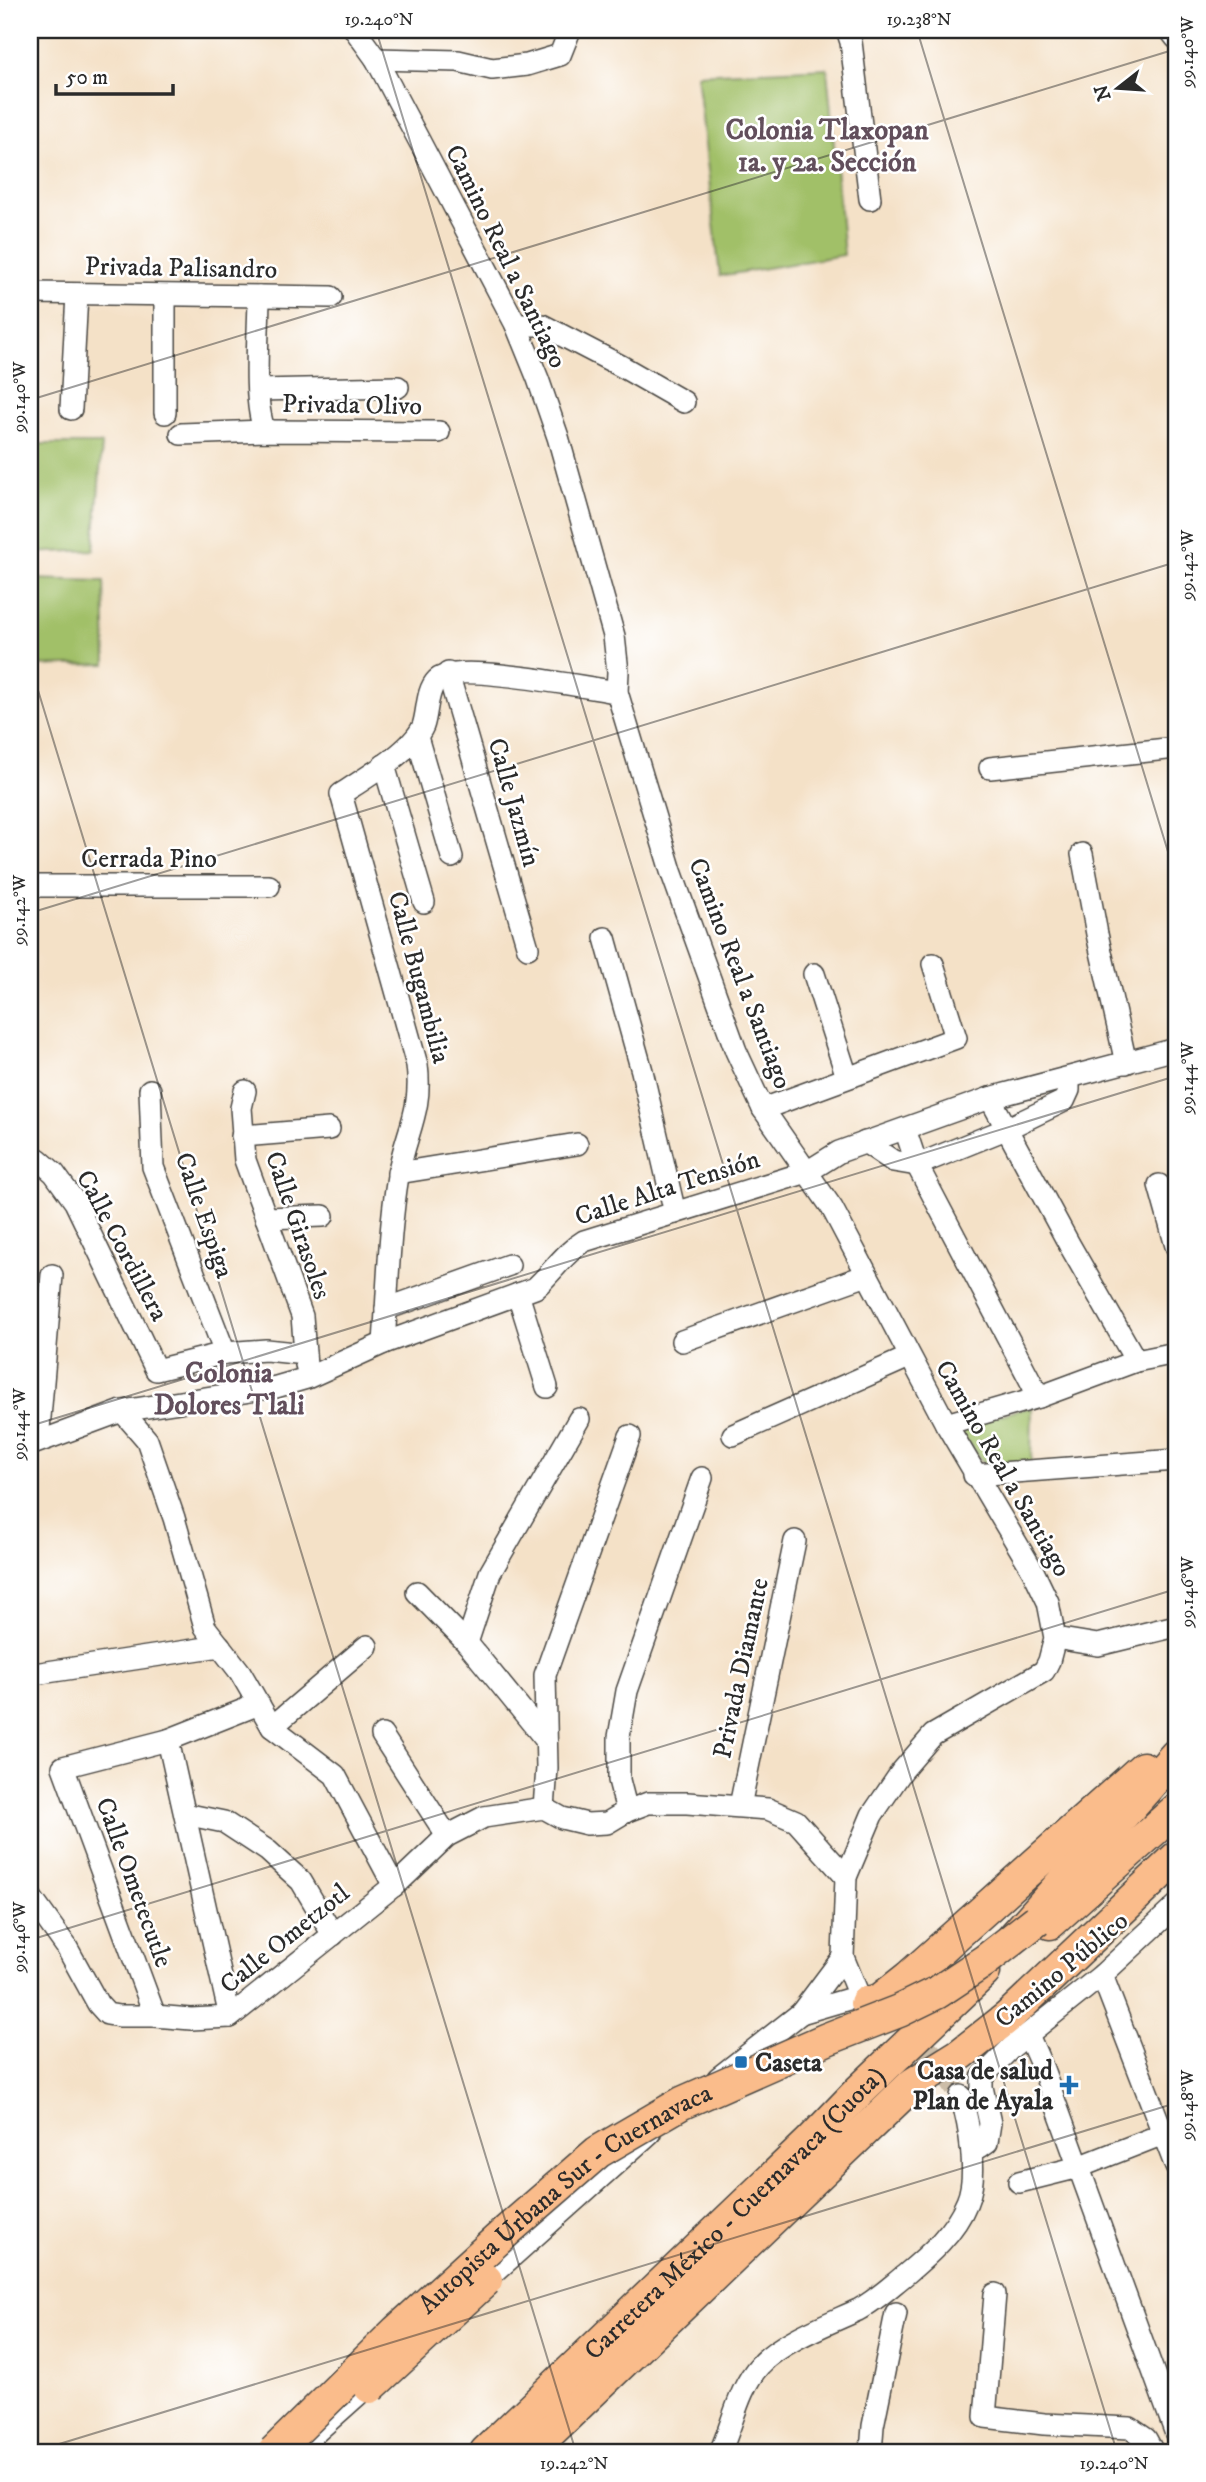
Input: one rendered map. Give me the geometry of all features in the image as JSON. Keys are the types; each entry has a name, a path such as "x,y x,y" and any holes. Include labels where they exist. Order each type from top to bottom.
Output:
{"highway":[{"path":"865,2003 880,2000 891,1993 1155,1756 1176,1747"},
{"name":"Carretera México - Cuernavaca (Cuota)","path":"486,2452 986,1970 1176,1755"},
{"path":"943,1999 1176,1801"},
{"path":"943,1999 997,1973 1176,1810"},
{"name":"Carretera México - Cuernavaca (Cuota)","path":"529,2452 913,2084 961,2054 1008,2017 1176,1858"},
{"name":"Autopista Urbana Sur - Cuernavaca","path":"274,2452 397,2331 598,2152 682,2103 827,2039 899,2011 943,1999"},
{"name":"Autopista Urbana Sur - Cuernavaca","path":"300,2452 608,2168 691,2120 757,2089 871,2043 943,1999"}],"street":[{"path":"376,60 458,61 492,69 527,65 561,55 570,30"},
{"path":"847,30 851,43 870,199"},
{"path":"1170,30 1176,37"},
{"name":"Camino Real a Santiago","path":"361,33 516,325 538,379 558,437 614,636 618,671 617,692 671,872 736,1051 763,1109 832,1208 909,1357 1048,1602 1055,1638 1044,1671 933,1735 902,1771 872,1815 846,1877 843,1957"},
{"name":"Privada Palisandro","path":"30,293 331,297"},
{"path":"71,409 77,294"},
{"path":"165,296 165,413"},
{"name":"Privada Olivo","path":"260,296 258,390 260,419 265,431"},
{"path":"516,325 542,325 684,402"},
{"name":"Privada Olivo","path":"258,390 398,387"},
{"name":"Privada Olivo","path":"181,434 265,431 439,432"},
{"path":"424,902 384,765 417,737 437,679 448,673 517,676 617,692"},
{"name":"Calle Jazmín","path":"448,673 528,947"},
{"path":"417,737 452,857"},
{"path":"990,768 1176,747"},
{"name":"Calle Bugambilia","path":"384,765 341,794 417,1065 420,1086 418,1106 398,1173 384,1343"},
{"path":"1082,854 1126,1063"},
{"name":"Cerrada Pino","path":"30,886 269,886"},
{"path":"605,938 642,1071 675,1213"},
{"path":"763,1109 956,1038 933,964"},
{"path":"814,974 847,1077"},
{"name":"Calle Alta Tensión","path":"34,1443 122,1411 276,1387 307,1378 384,1343 535,1288 553,1272 569,1250 583,1241 807,1172 839,1153 865,1142 990,1098 1176,1049"},
{"path":"865,1142 893,1161 917,1165 1006,1129 1064,1101 1069,1090 1069,1078"},
{"name":"Calle Espiga","path":"150,1090 153,1167 225,1353"},
{"name":"Calle Girasoles","path":"245,1091 242,1108 245,1160 302,1317 307,1378"},
{"path":"990,1098 1136,1362"},
{"path":"243,1136 329,1129"},
{"path":"905,1129 917,1165 1039,1397"},
{"path":"398,1173 577,1144"},
{"name":"Calle Cordillera","path":"30,1158 38,1159 54,1174 75,1202 156,1370 225,1353"},
{"path":"1158,1185 1173,1222 1176,1246"},
{"path":"266,1218 323,1216"},
{"path":"386,1309 509,1265"},
{"path":"34,1443 52,1275"},
{"path":"681,1341 867,1275"},
{"path":"518,1294 547,1387"},
{"path":"225,1353 266,1350 304,1354"},
{"path":"946,1424 1039,1397 1136,1362 1176,1353"},
{"path":"733,1435 909,1357"},
{"path":"122,1411 147,1440 174,1518 205,1627 240,1672 272,1727 335,1775 394,1886"},
{"path":"467,1643 490,1573 579,1419"},
{"path":"630,1436 545,1675 547,1768 544,1808 562,1818 587,1824 607,1823 648,1803 768,1809 796,1821 846,1877"},
{"path":"974,1475 1176,1460"},
{"path":"627,1811 619,1780 619,1737 627,1691 702,1478"},
{"name":"Privada Diamante","path":"740,1806 795,1541"},
{"path":"417,1592 467,1643 545,1740"},
{"path":"1055,1638 1098,1645 1176,1626"},
{"path":"34,1674 220,1646"},
{"path":"272,1727 367,1646"},
{"path":"230,2017 169,1740 259,1704"},
{"path":"382,1735 446,1836"},
{"name":"Calle Ometecutle","path":"155,2016 63,1767 169,1740"},
{"name":"Calle Ometzotl","path":"30,1896 66,1946 107,2014 191,2019 230,2017 394,1886 446,1836 484,1817 544,1808"},
{"path":"185,1815 224,1822 268,1852 301,1881 332,1935"},
{"name":"Camino Público","path":"971,2146 980,2147 987,2142 990,2123 982,2078 1012,2047 1102,1975 1176,1906"},
{"path":"294,2452 648,2135 801,2013 843,1957 865,2003 801,2013"},
{"path":"1102,1975 1176,2167"},
{"path":"1028,2035 1170,2397 1176,2434"},
{"path":"728,2448 743,2392 761,2364 805,2336 870,2302 920,2263 960,2218 969,2199 971,2146 969,2121 961,2096"},
{"path":"1019,2182 1079,2167 1163,2133"},
{"path":"995,2294 985,2417 1044,2424 1130,2428 1146,2439 1153,2452"},
{"path":"871,2452 873,2426 896,2313"}],"green space":[{"path":"827,68 844,255 720,276 697,74"},
{"path":"30,444 102,444 94,550 30,553"},
{"path":"30,579 104,581 106,664 30,666"},
{"path":"1032,1407 1031,1463 989,1469 954,1426"}],"tunnel":[{"path":"873,2012 931,2052 961,2096"}],"place":[{"name":"Caseta","path":"741,2062"},
{"name":"Casa de salud Plan de Ayala","path":"1069,2085"}],"district":[{"name":"Colonia Tlaxopan 1a. y 2a. Sección","path":"827,145"},
{"name":"Colonia Dolores Tlali","path":"229,1388"}]}
